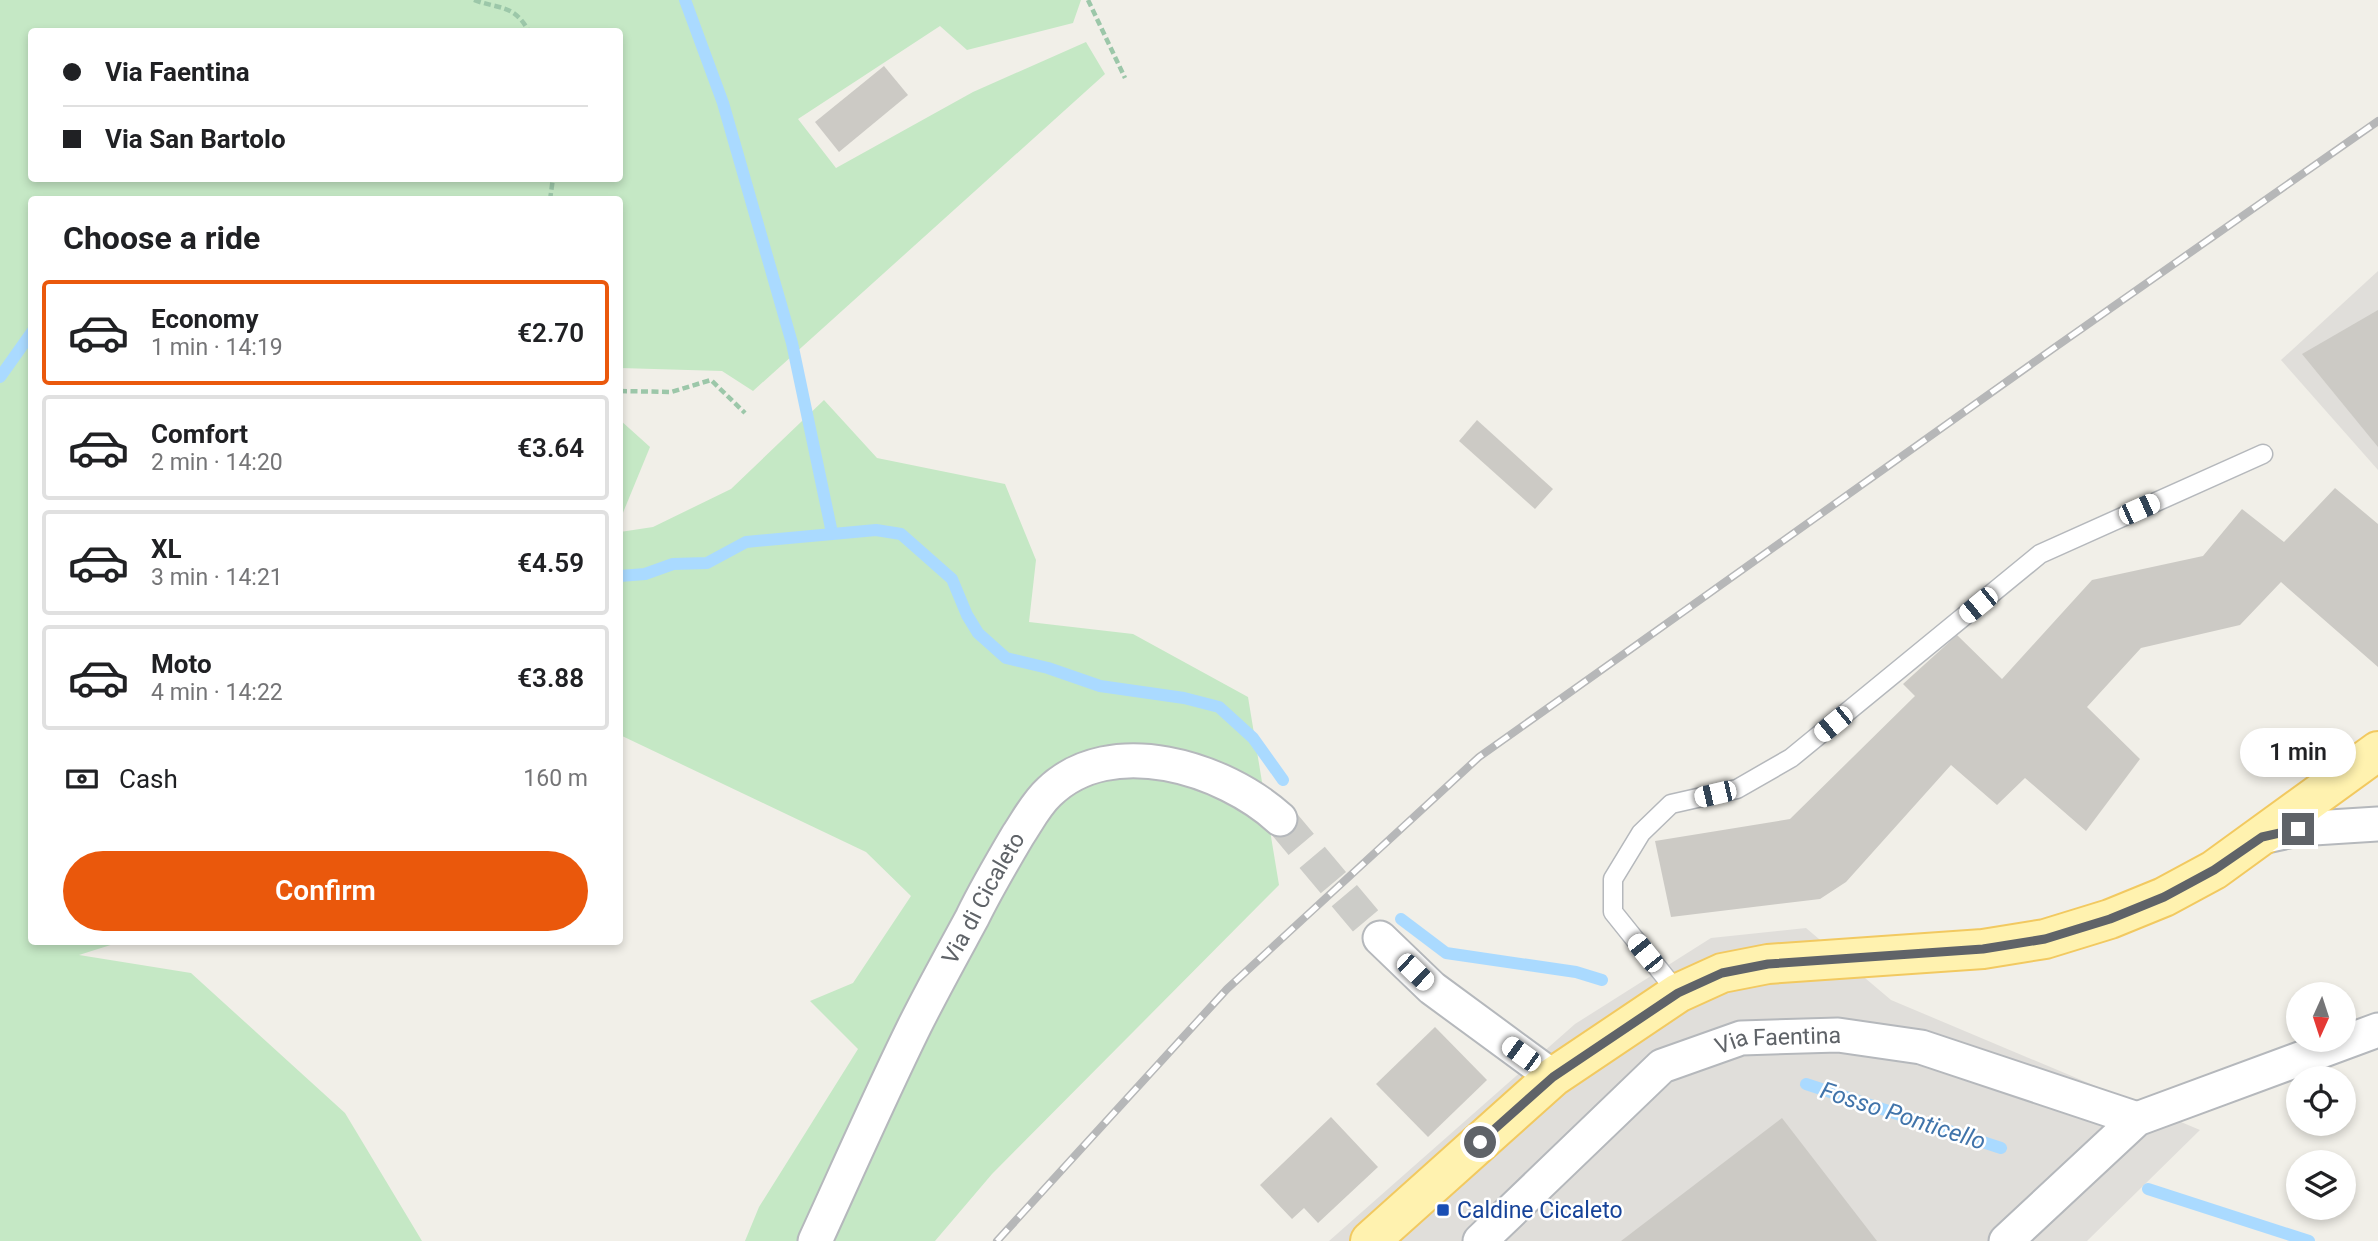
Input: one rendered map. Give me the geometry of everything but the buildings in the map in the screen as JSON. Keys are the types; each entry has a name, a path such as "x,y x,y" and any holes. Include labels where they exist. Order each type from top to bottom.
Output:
{"main road":[{"path":"1370,1241 1553,1077 1678,993 1722,973 1768,964 1983,949 2045,939 2110,919 2164,897 2214,870 2378,751"}],"street":[{"name":"Via di Cicaleto","path":"815,1241 915,1025 995,873 1036,807 1050,790 1102,763 1149,760 1208,775 1253,798 1280,819"},
{"path":"2262,837 2298,829 2378,824"},
{"path":"1380,938 1432,988 1553,1077"},
{"path":"2006,1241 2137,1119 2378,1030"},
{"name":"Via Faentina","path":"1480,1241 1661,1066 1741,1038 1838,1035 1921,1047 2137,1119"}],"lane":[{"path":"1678,993 1613,912 1613,879 1641,833 1671,804 1737,789 1791,758 2040,554 2263,454"}],"path":[{"path":"474,0 501,6 523,20 527,28"},
{"path":"1088,0 1125,78"},
{"path":"623,391 671,393 711,380 746,413"}],"shaded area":[{"path":"2378,271 2378,470 2281,360"},
{"path":"1806,928 1891,1000 2200,1130 2087,1241 1329,1241 1575,1024 1711,938"}],"green space":[{"path":"0,0 1081,0 1073,23 967,50 940,26 798,119 836,168 973,92 1086,42 1105,74 753,391 722,371 623,368 623,196 28,196 28,945 111,945 79,955 191,973 345,1113 422,1241 0,1241"},
{"path":"824,400 877,458 1005,484 1036,560 1029,622 1133,634 1248,697 1279,885 992,1174 935,1241 745,1241 759,1207 858,1049 810,1001 853,983 911,896 866,852 623,736 623,532 653,527 731,489"},
{"path":"623,423 650,447 623,513"}],"waterway":[{"path":"685,0 723,103 792,343 832,533"},
{"name":"Fosso Ponticello","path":"0,377 28,338"},
{"name":"Fosso Ponticello","path":"623,576 645,574 673,564 707,563 746,542 876,530 901,534 952,579 967,615 978,633 1006,658 1048,668 1100,686 1184,698 1219,707 1253,738 1283,780"},
{"name":"Fosso Ponticello","path":"1401,919 1446,953 1576,972 1602,980"},
{"name":"Fosso Ponticello","path":"1806,1084 2001,1148"},
{"name":"Fosso Ponticello","path":"2148,1189 2309,1241"}],"tunnel":[{"path":"1280,819 1380,938"}],"railway":[{"path":"997,1241 1227,989 1479,757 2378,121"}],"place":[{"name":"Caldine Cicaleto","path":"1443,1210"}],"route":[{"path":"1480,1142 1553,1077 1678,993 1722,973 1768,964 1983,949 2045,939 2110,919 2164,897 2214,870 2262,837 2298,829"}]}
